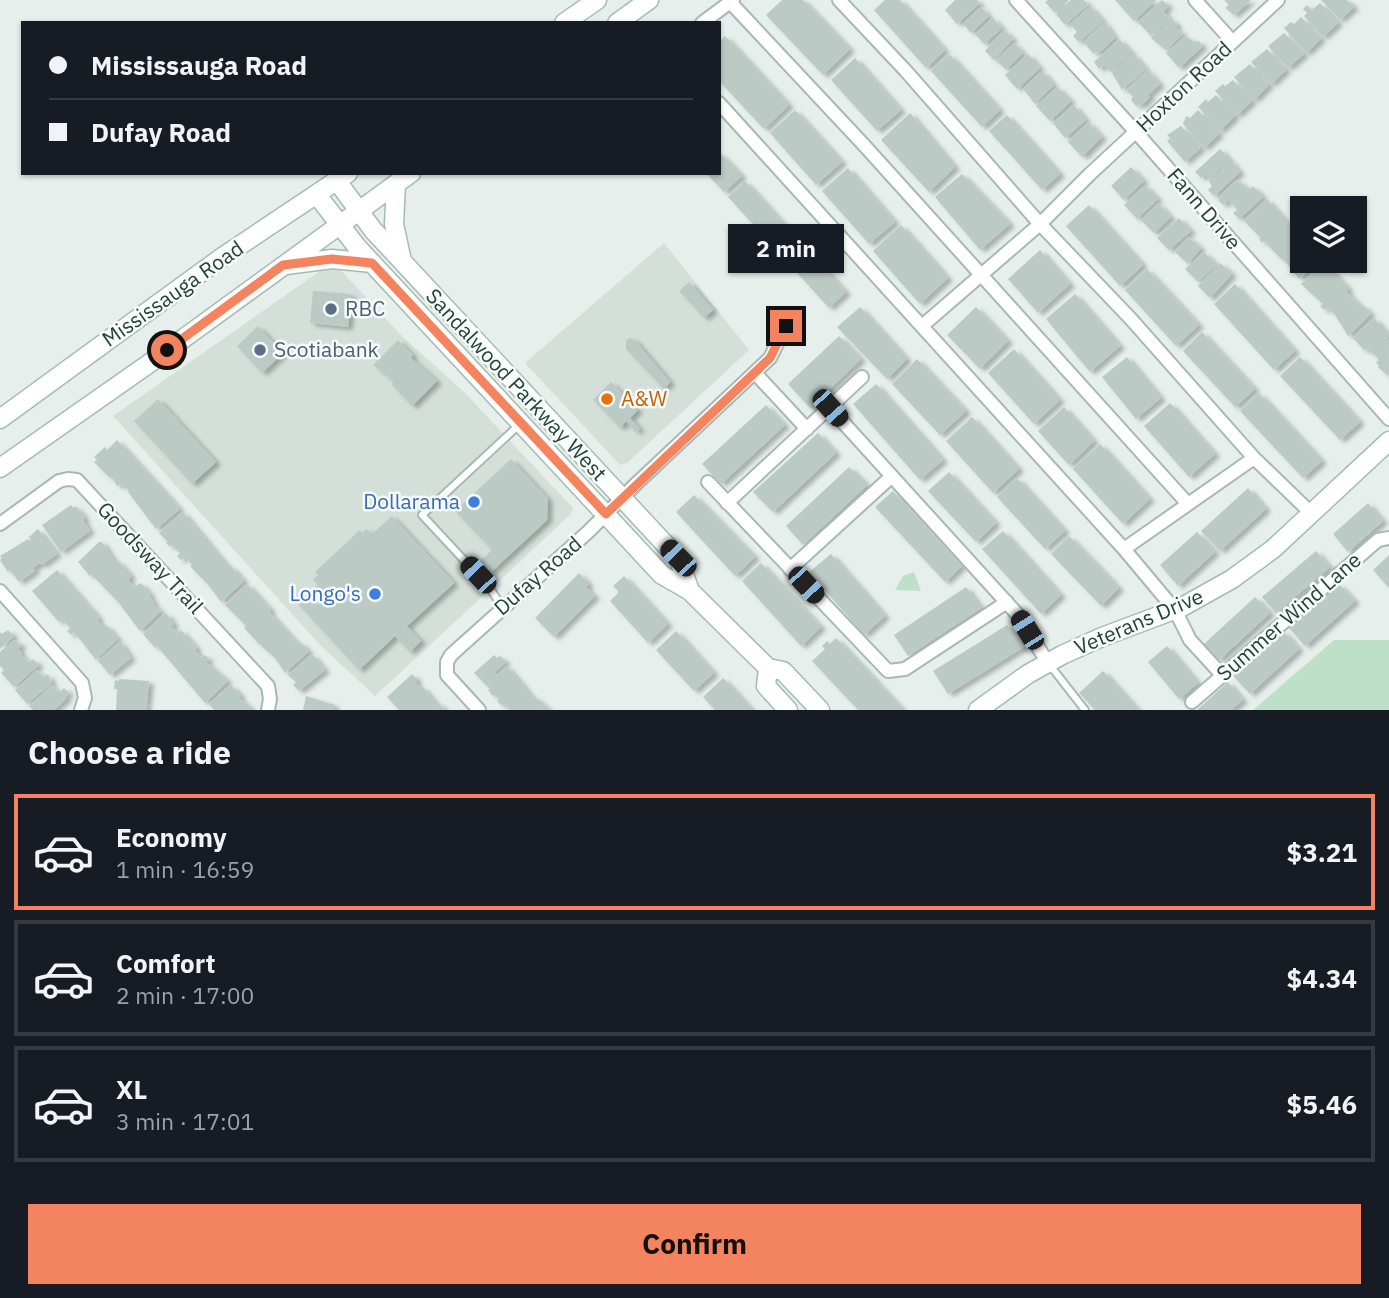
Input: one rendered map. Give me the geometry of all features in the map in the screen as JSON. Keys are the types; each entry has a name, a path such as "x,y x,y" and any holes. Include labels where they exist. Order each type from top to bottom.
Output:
{"main road":[{"path":"567,21 597,0"},
{"path":"620,21 649,0"},
{"name":"Mississauga Road","path":"0,468 157,358 408,175"},
{"name":"Mississauga Road","path":"0,419 221,258 343,177"},
{"name":"Sandalwood Parkway West","path":"343,177 359,211 402,261 678,558 690,591"},
{"path":"396,184 394,224 402,261"},
{"name":"Sandalwood Parkway West","path":"317,195 372,263 662,575 690,591 768,668 783,671 820,710"},
{"path":"283,265 332,259 372,263"},
{"name":"Veterans Drive","path":"978,710 1048,663 1102,636 1175,610 1231,579 1273,549 1389,441"},
{"name":"Sandalwood Parkway West","path":"768,668 766,686 788,710"}],"street":[{"path":"839,0 905,70 1040,224 1130,318 1254,458 1311,513"},
{"name":"Fann Drive","path":"1016,0 1389,419"},
{"path":"1195,0 1233,41"},
{"name":"Hoxton Road","path":"922,326 1040,224 1090,174 1278,0"},
{"path":"705,21 731,1 1188,504"},
{"path":"721,105 1124,549 1175,610 1190,640 1223,676"},
{"name":"Dufay Road","path":"479,710 447,675 447,662 451,655 755,373 770,358 786,326"},
{"path":"755,373 807,429"},
{"path":"727,503 863,377"},
{"path":"830,408 1007,602 1048,663"},
{"path":"1124,549 1254,458"},
{"path":"790,569 892,475"},
{"name":"Goodsway Trail","path":"0,524 59,481 77,480 268,686 268,710"},
{"path":"708,482 888,671 905,669 1007,602"},
{"name":"Summer Wind Lane","path":"1192,702 1378,540 1389,538"},
{"path":"0,591 82,683 85,698 81,710"}],"lane":[{"path":"503,608 489,587 422,515 522,424"},
{"path":"1048,663 1085,710"}],"shaded area":[{"path":"664,243 749,350 627,463 620,465 525,363"},
{"path":"333,262 403,337 465,393 573,508 571,514 375,696 320,645 113,416"}],"green space":[{"path":"914,572 921,591 895,590 903,576"},
{"path":"1334,640 1389,640 1389,710 1253,710"}],"building":[{"path":"782,0 803,0 850,49 823,75 766,15"},
{"path":"885,0 900,0 945,50 926,68 874,10"},
{"path":"955,0 977,0 980,3 957,24 945,10"},
{"path":"1069,0 1055,13 1045,2"},
{"path":"1071,0 1084,0 1088,5 1065,25 1056,14"},
{"path":"1115,0 1156,0 1134,21"},
{"path":"1162,0 1169,6 1163,11 1170,19 1151,36 1138,22"},
{"path":"1224,0 1251,0 1234,15 1225,8 1229,5"},
{"path":"1321,0 1347,0 1354,7 1340,20"},
{"path":"1320,3 1338,23 1323,37 1304,16 1307,13 1303,9 1307,5 1312,10"},
{"path":"1090,6 1103,21 1079,42 1073,36 1077,32 1070,24"},
{"path":"981,7 989,16 971,33 963,24"},
{"path":"1301,17 1321,39 1306,53 1284,28"},
{"path":"993,18 1002,28 984,44 975,34"},
{"path":"1172,19 1177,25 1175,27 1183,34 1166,50 1151,38"},
{"path":"1104,22 1115,38 1098,54 1096,51 1094,54 1083,42"},
{"path":"1004,30 1013,39 994,60 985,51"},
{"path":"1284,33 1304,54 1288,68 1268,46"},
{"path":"725,36 789,105 764,129 721,83 721,40"},
{"path":"1185,36 1194,42 1199,41 1202,47 1179,68 1166,53"},
{"path":"1119,39 1132,53 1111,72 1104,65 1099,69 1094,62"},
{"path":"1014,43 1023,53 1006,70 996,60"},
{"path":"1267,49 1286,70 1271,84 1251,62"},
{"path":"949,54 1000,110 982,127 931,71"},
{"path":"1028,54 1040,68 1017,89 1005,75"},
{"path":"1133,54 1146,69 1122,90 1112,73"},
{"path":"855,58 901,110 877,131 831,80"},
{"path":"1250,64 1269,85 1254,100 1234,77"},
{"path":"1147,70 1160,84 1141,106 1136,106 1131,100 1133,97 1126,90"},
{"path":"1042,71 1054,85 1035,104 1023,89"},
{"path":"1233,80 1252,101 1237,115 1215,91"},
{"path":"1057,87 1071,101 1050,121 1036,106"},
{"path":"1216,95 1235,116 1220,131 1198,107 1206,99 1208,102"},
{"path":"1074,105 1086,120 1065,138 1053,123"},
{"path":"795,110 842,162 816,185 770,133"},
{"path":"1198,110 1219,134 1204,148 1183,124 1186,116 1190,118"},
{"path":"910,113 955,167 929,192 881,140"},
{"path":"1007,115 1060,174 1042,190 989,131"},
{"path":"1088,122 1102,137 1082,157 1068,142"},
{"path":"1181,126 1201,148 1185,162 1167,141 1170,138 1167,135"},
{"path":"1220,149 1230,160 1209,179 1205,175 1201,178 1195,172"},
{"path":"721,154 742,176 724,192 708,175 721,175"},
{"path":"1231,161 1240,172 1214,196 1208,190 1212,186 1209,181"},
{"path":"1131,167 1144,181 1124,200 1111,186"},
{"path":"848,168 895,222 869,244 822,191"},
{"path":"962,174 1010,224 980,250 935,197"},
{"path":"1237,180 1249,189 1232,205 1228,200 1223,205 1218,200 1220,196"},
{"path":"745,181 792,233 775,248 728,197"},
{"path":"1145,185 1158,199 1137,219 1124,205"},
{"path":"1253,186 1263,197 1239,219 1233,213 1237,210 1233,205"},
{"path":"1267,199 1290,226 1290,267 1264,241 1262,243 1259,239 1261,238 1244,221"},
{"path":"1158,203 1171,217 1154,233 1141,220"},
{"path":"1089,205 1143,265 1120,286 1066,226"},
{"path":"1179,218 1191,231 1169,250 1157,238"},
{"path":"901,225 948,278 920,304 873,251"},
{"path":"1188,237 1201,248 1188,264 1175,252"},
{"path":"798,239 846,292 829,308 781,255"},
{"path":"1040,250 1070,284 1038,313 1008,279"},
{"path":"1204,252 1216,265 1198,282 1185,269"},
{"path":"1220,263 1232,274 1210,298 1198,286"},
{"path":"1147,269 1199,325 1176,346 1125,290"},
{"path":"1294,273 1306,273 1299,279"},
{"path":"1314,273 1334,273 1349,289 1346,291 1371,314 1348,336 1335,315 1327,308 1324,310 1320,306 1323,304 1301,284"},
{"path":"689,282 713,310 704,318 679,291"},
{"path":"1235,284 1295,351 1274,370 1214,304"},
{"name":"RBC","path":"313,291 351,294 348,327 310,323"},
{"path":"1075,294 1120,346 1090,372 1046,319"},
{"path":"860,307 907,359 887,379 837,327"},
{"path":"976,307 1008,341 980,369 947,335"},
{"path":"1374,318 1389,335 1388,376 1378,367 1376,362 1379,360 1375,355 1364,350 1353,338"},
{"name":"Scotiabank","path":"258,326 283,353 262,373 237,346"},
{"path":"1202,332 1255,389 1235,407 1183,351"},
{"path":"839,336 861,359 810,408 788,384"},
{"path":"629,338 634,339 670,382 666,387 662,387 626,349 626,341"},
{"path":"398,340 413,355 411,358 437,381 412,406 391,384 394,382 373,365"},
{"path":"1014,349 1060,400 1034,424 988,373"},
{"path":"1127,357 1161,398 1136,419 1102,377"},
{"path":"1300,357 1360,422 1340,440 1280,376"},
{"path":"917,359 966,411 940,435 892,384"},
{"path":"611,382 638,410 630,418 640,429 636,432 626,421 620,428 593,400"},
{"path":"876,384 943,460 920,480 853,404"},
{"path":"1259,393 1322,461 1303,478 1240,411"},
{"path":"158,399 216,462 192,484 134,421"},
{"path":"1170,403 1215,454 1189,477 1144,426"},
{"path":"766,405 785,425 721,484 702,464"},
{"path":"1064,407 1094,441 1069,465 1038,431"},
{"path":"972,417 1019,469 993,493 946,441"},
{"path":"818,433 836,453 773,512 753,492"},
{"path":"117,440 180,509 156,529 129,491 122,484 117,486 112,477 111,479 94,462 97,460 94,457"},
{"path":"1100,444 1150,499 1123,524 1073,469"},
{"path":"511,459 548,499 547,520 490,573 479,562 492,550 455,511"},
{"path":"849,467 867,485 803,545 786,526"},
{"path":"949,472 996,523 976,542 928,491"},
{"path":"1017,478 1065,531 1045,549 997,497"},
{"path":"1248,488 1266,509 1220,551 1201,531"},
{"path":"893,491 962,566 945,582 875,507"},
{"path":"694,495 755,557 735,576 676,512"},
{"path":"1368,503 1383,521 1348,552 1333,534"},
{"path":"71,505 85,518 83,520 90,531 61,552 42,525"},
{"path":"183,512 229,568 231,566 244,581 221,602 185,557 181,560 177,556 180,553 172,545 170,547 159,533"},
{"name":"Longo's","path":"392,516 454,583 407,626 421,641 410,652 395,636 359,670 298,604 318,585 313,579 318,575 315,572 360,530 362,533 367,529 372,534"},
{"path":"38,529 57,554 33,568 35,571 19,582 10,570 8,572 0,556 28,539 31,541 29,537"},
{"path":"1003,531 1061,595 1041,614 982,549"},
{"path":"1197,532 1215,552 1178,586 1160,565"},
{"path":"1069,536 1119,588 1101,606 1051,554"},
{"path":"102,542 114,560 128,572 131,577 128,580 134,587 141,583 151,595 149,596 153,604 161,611 140,631 118,602 78,562"},
{"path":"1316,551 1330,567 1276,613 1262,597"},
{"path":"831,554 885,616 864,635 809,572"},
{"path":"1389,555 1389,588 1373,570"},
{"path":"761,563 821,627 801,646 742,581"},
{"path":"57,570 99,618 97,620 104,627 106,625 118,639 96,660 74,632 71,635 67,631 70,628 62,619 59,622 32,591"},
{"path":"579,573 589,584 586,587 595,596 554,637 535,618"},
{"path":"624,576 668,624 648,643 610,601 619,592 613,586"},
{"path":"247,584 298,644 300,642 309,651 285,673 275,658 225,605"},
{"path":"1339,584 1355,601 1305,646 1289,628"},
{"path":"966,587 981,608 908,656 894,635"},
{"path":"1255,597 1270,613 1219,660 1204,644"},
{"path":"166,613 177,633 181,630 197,648 195,650 201,657 205,655 209,659 206,662 228,681 205,703 157,646 155,648 143,634"},
{"path":"1007,625 1024,647 948,694 933,671"},
{"path":"8,630 13,635 12,638 0,649 0,632 2,634"},
{"path":"676,631 714,673 694,691 656,650"},
{"path":"1283,631 1299,649 1250,694 1234,677"},
{"path":"836,638 903,710 858,710 812,661 825,649 822,646 827,641 830,644"},
{"path":"14,640 22,645 18,649 22,653 15,660 21,655 29,662 33,659 39,665 14,687 1,673 4,670 0,666 0,652"},
{"path":"120,641 131,658 110,675 98,661"},
{"path":"1167,646 1198,683 1179,699 1148,662"},
{"path":"312,654 325,670 299,691 293,685 296,682 288,675"},
{"path":"494,655 497,658 500,656 506,662 495,672 497,675 507,666 533,698 550,710 510,710 505,704 502,706 497,701 499,699 493,696 488,690 490,689 474,673"},
{"path":"37,670 44,678 48,674 52,683 27,704 15,690"},
{"path":"1103,671 1138,710 1095,710 1079,693"},
{"path":"412,674 421,689 423,687 437,705 439,703 445,710 399,710 387,697"},
{"path":"723,678 752,710 715,710 703,697"},
{"path":"115,680 149,681 147,702 132,701 147,703 146,710 116,710 117,689 114,689"},
{"path":"1228,682 1243,700 1231,710 1197,710"},
{"path":"52,685 59,693 64,688 69,693 65,696 67,698 54,710 33,710 29,706"},
{"path":"231,685 241,696 239,698 251,708 214,710 209,704"},
{"path":"306,696 335,705 333,710 303,710"}],"place":[{"name":"RBC","path":"331,309"},
{"name":"Scotiabank","path":"260,350"},
{"name":"A&W","path":"607,399"},
{"name":"Dollarama","path":"474,502"},
{"name":"Longo's","path":"375,594"}],"route":[{"path":"167,350 283,265 332,259 372,263 606,514 770,358 786,326"}]}
